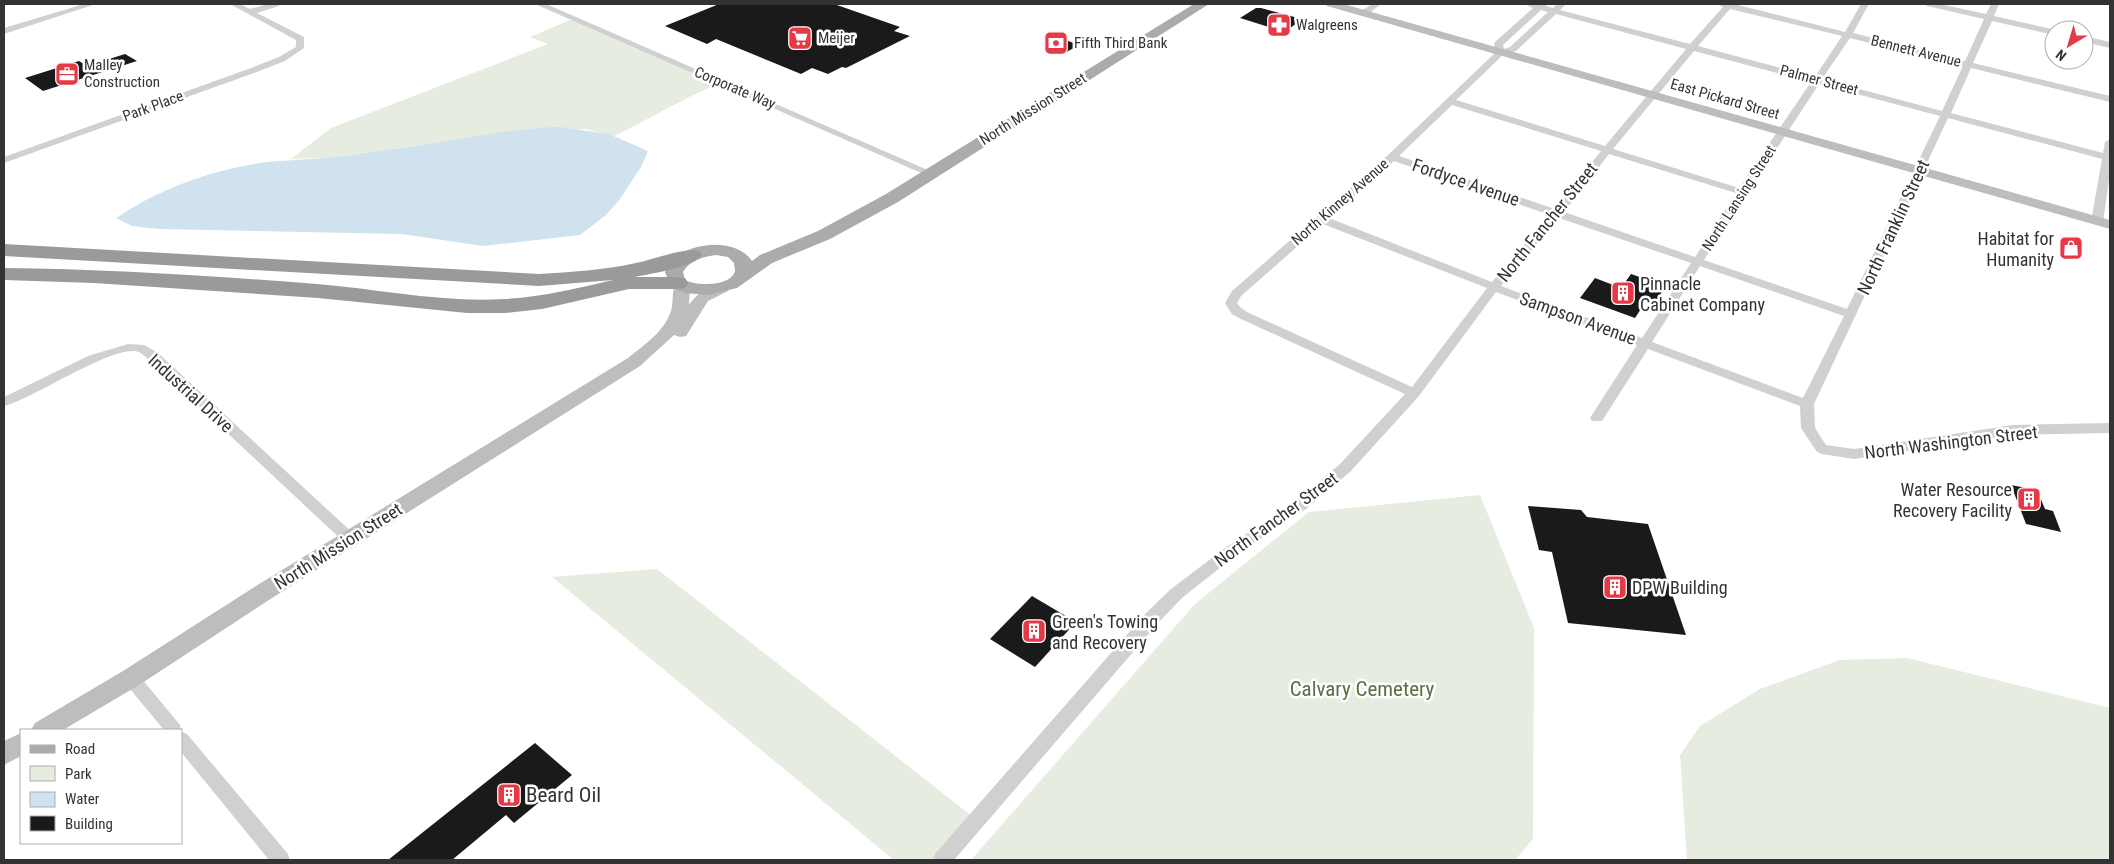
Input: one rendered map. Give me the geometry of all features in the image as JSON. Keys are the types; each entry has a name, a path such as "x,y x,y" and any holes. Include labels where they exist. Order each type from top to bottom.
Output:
{"highway":[{"path":"4,250 539,280 621,273 654,267 692,256"},
{"path":"4,274 94,277 318,291 467,306 505,306 542,302 629,283 646,282 679,285"}],"main road":[{"name":"North Mission Street","path":"45,729 131,678 634,362 667,344 684,327 702,298 733,282 766,259 818,238 886,202 1203,4"},
{"name":"East Pickard Street","path":"1331,4 2110,225"},
{"name":"North Mission Street","path":"634,362 664,336 680,311 679,285 674,276 675,268 682,261 710,251 747,252 760,250 830,222 862,214"},
{"path":"728,252 738,255 744,261 745,268 741,276"},
{"name":"North Mission Street","path":"679,285 702,291 722,288"},
{"path":"4,754 20,744"}],"street":[{"path":"4,31 92,4"},
{"path":"234,4 250,12 276,4"},
{"name":"Corporate Way","path":"538,4 932,174"},
{"path":"1364,13 1377,4"},
{"name":"Palmer Street","path":"1528,4 1541,5 1554,11 1693,46 2109,158"},
{"name":"North Kinney Avenue","path":"1414,393 1245,316 1236,310 1231,303 1236,294 1392,157 1449,100 1501,52 1513,49 1562,4"},
{"name":"Bennett Avenue","path":"1727,4 2110,98"},
{"name":"North Fancher Street","path":"942,860 1152,618 1177,593 1230,552 1301,505 1345,468 1414,393 1494,287 1557,213 1727,4"},
{"name":"North Lansing Street","path":"1597,418 1742,192 1848,34 1865,4"},
{"path":"1930,4 2044,30"},
{"name":"North Franklin Street","path":"1822,448 1808,428 1807,404 1920,171 1995,4"},
{"path":"1501,52 1498,44 1541,5"},
{"name":"Park Place","path":"4,160 254,70 282,59 300,48 301,39 250,12"},
{"path":"2094,41 2110,45"},
{"path":"1449,100 1742,192"},
{"path":"2097,222 2109,158 2110,142"},
{"name":"Fordyce Avenue","path":"1392,157 1851,314"},
{"name":"Sampson Avenue","path":"1321,219 1494,287 1807,404"},
{"name":"Industrial Drive","path":"4,402 98,357 118,351 139,348 153,356 350,539"},
{"name":"North Washington Street","path":"1822,448 1854,454 2012,430 2110,428"},
{"path":"131,678 173,729"},
{"path":"182,740 281,860"}],"green space":[{"path":"572,19 722,82 615,136 585,129 471,139 323,158 291,159 331,128 548,44 530,37"},
{"name":"Calvary Cemetery","path":"1480,495 1534,628 1533,839 1515,860 971,860 1195,604 1309,512"},
{"path":"657,569 977,820 942,860 894,860 552,577"},
{"path":"1907,658 2110,708 2110,860 1687,860 1680,755 1700,726 1760,689 1840,660"}],"water":[{"path":"560,127 609,134 648,151 641,167 620,199 606,215 580,235 483,246 402,234 158,229 132,226 116,218 149,198 167,190 203,176 241,166 324,158 522,130"}],"building":[{"name":"Meijer","path":"719,4 834,4 900,27 894,31 910,36 846,68 842,67 828,74 812,68 801,74 716,39 707,44 665,26"},
{"name":"Walgreens","path":"1256,8 1302,19 1285,32 1240,18"},
{"name":"Fifth Third Bank","path":"1060,38 1079,45 1063,54 1044,48"},
{"name":"Malley Construction","path":"125,54 137,61 43,91 25,78 79,61 87,66"},
{"name":"Pinnacle Cabinet Company","path":"1631,274 1666,286 1656,301 1648,298 1635,318 1580,298 1595,278 1621,288"},
{"name":"Water Resource Recovery Facility","path":"2011,485 2037,490 2045,509 2053,511 2061,532 2026,524"},
{"name":"DPW Building","path":"1528,506 1581,510 1587,517 1648,524 1686,635 1568,623 1552,552 1539,550"},
{"name":"Green's Towing and Recovery","path":"1032,596 1076,622 1035,667 990,639"},
{"name":"Beard Oil","path":"535,743 572,775 514,823 506,815 452,860 388,860"}],"place":[{"name":"Walgreens","path":"1279,25"},
{"name":"Meijer","path":"800,38"},
{"name":"Fifth Third Bank","path":"1056,43"},
{"name":"Malley Construction","path":"67,74"},
{"name":"Habitat for Humanity","path":"2071,248"},
{"name":"Pinnacle Cabinet Company","path":"1623,293"},
{"name":"Water Resource Recovery Facility","path":"2029,499"},
{"name":"DPW Building","path":"1615,587"},
{"name":"Green's Towing and Recovery","path":"1034,631"},
{"name":"Beard Oil","path":"509,795"}]}
